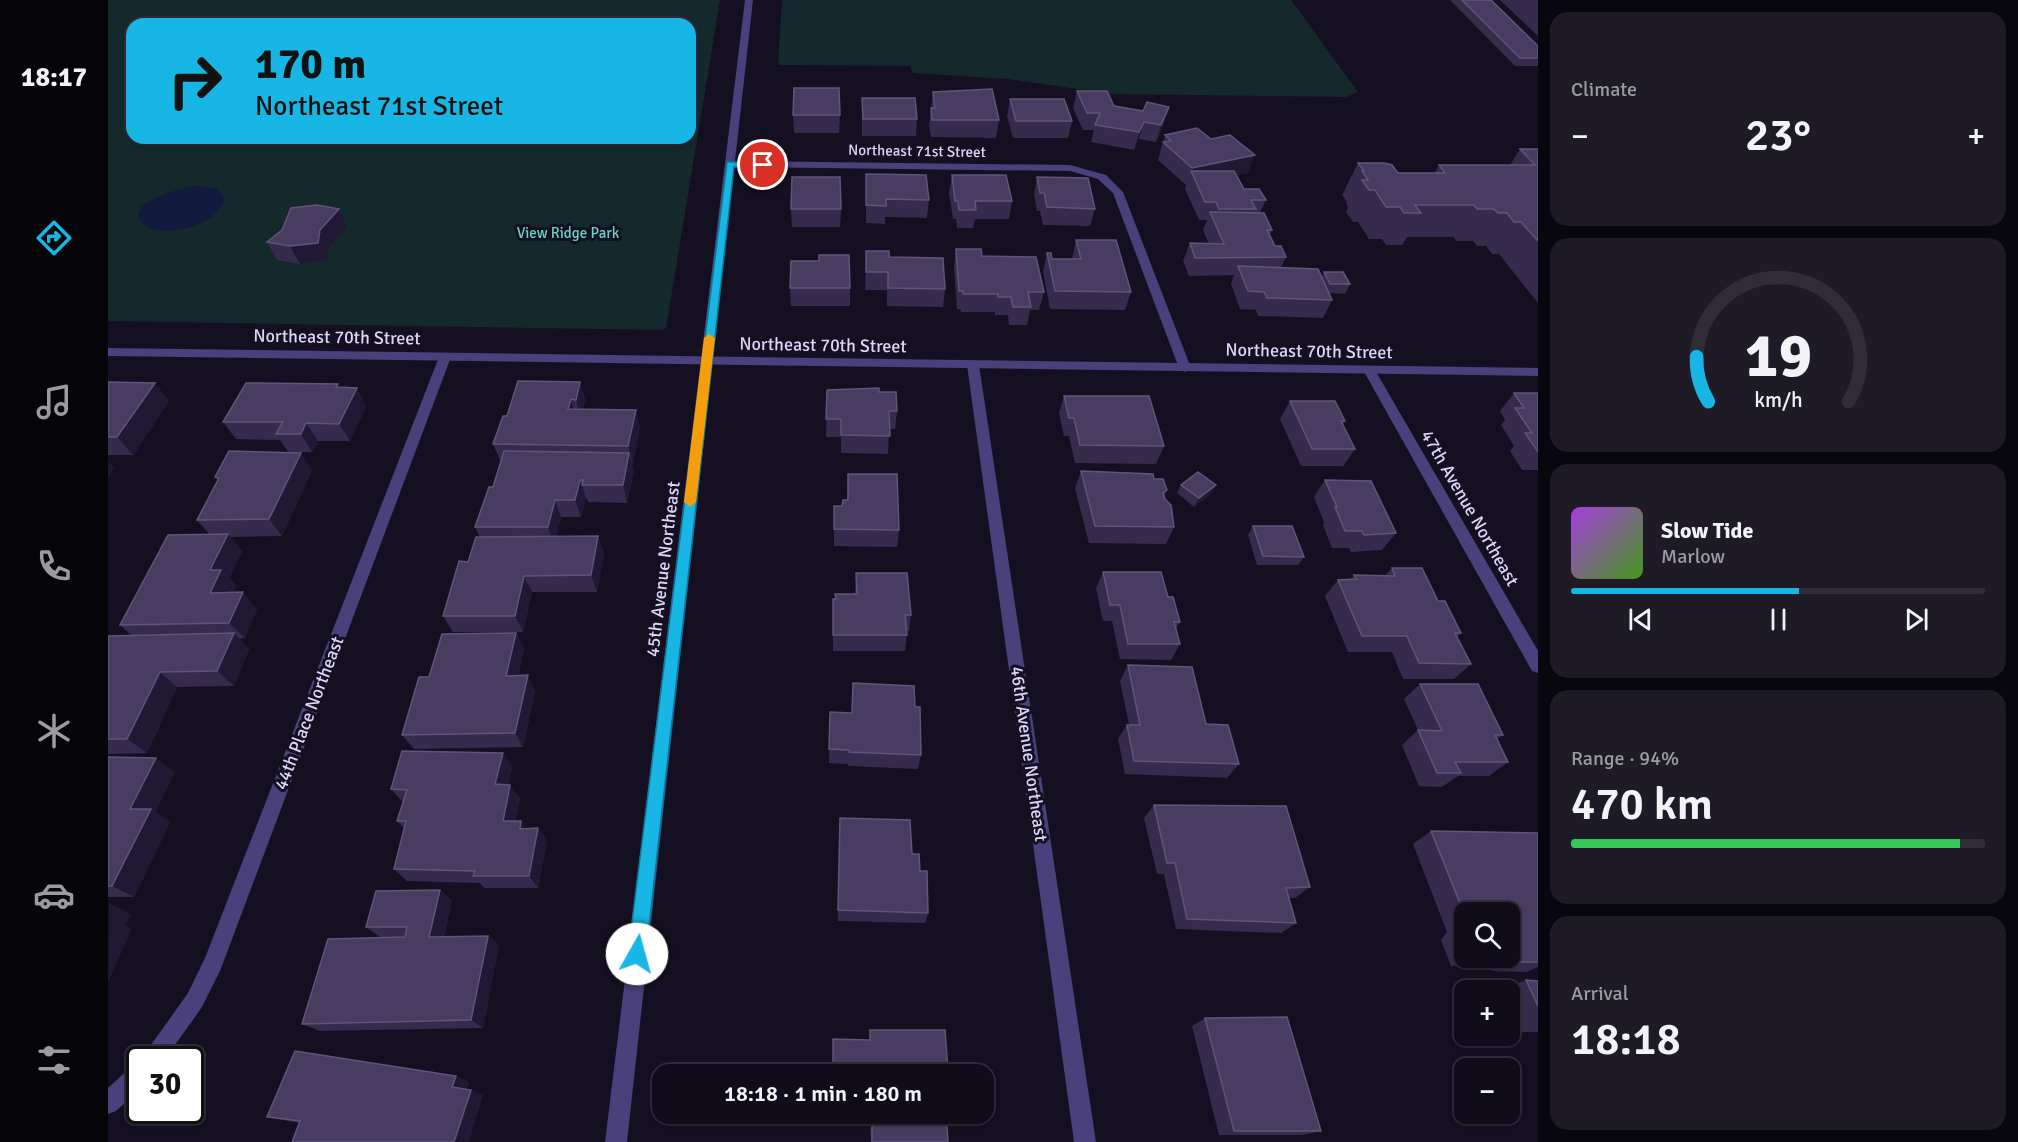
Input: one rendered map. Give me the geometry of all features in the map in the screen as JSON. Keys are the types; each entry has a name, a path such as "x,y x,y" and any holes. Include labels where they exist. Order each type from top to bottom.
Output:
{"street":[{"name":"45th Avenue Northeast","path":"616,1142 749,0"},
{"name":"Northeast 71st Street","path":"730,164 1070,168 1102,177 1118,192 1185,368"},
{"name":"Northeast 70th Street","path":"108,352 1538,372"},
{"name":"44th Place Northeast","path":"161,1046 195,1000 213,964 445,357"},
{"name":"46th Avenue Northeast","path":"973,365 1085,1142"},
{"name":"47th Avenue Northeast","path":"1369,370 1538,666"},
{"path":"108,1104 126,1087"}],"green space":[{"name":"View Ridge Park","path":"108,0 720,0 666,328 661,330 108,321"},
{"path":"782,0 1291,0 1358,92 1346,97 1113,94 1008,79 913,73 910,66 778,65"}],"water":[{"path":"194,186 216,188 225,197 221,207 213,215 190,227 176,230 163,231 143,223 139,216 141,209 147,203 167,193"}],"building":[{"path":"1462,0 1491,0 1538,46 1538,58 1520,58"},
{"path":"794,88 839,88 840,115 793,115"},
{"path":"992,89 999,120 932,120 931,108 935,108 933,92"},
{"path":"1077,91 1107,91 1114,106 1143,111 1147,102 1169,107 1161,125 1144,122 1139,132 1095,125 1100,113 1087,113"},
{"path":"862,98 915,98 917,119 863,119"},
{"path":"1010,99 1064,99 1072,121 1016,121"},
{"path":"1197,128 1211,139 1230,135 1255,155 1192,168 1163,142 1171,141 1165,135"},
{"path":"1520,149 1538,149 1538,241 1521,222 1514,222 1507,213 1498,213 1494,209 1477,209 1474,205 1415,205 1421,213 1404,213 1400,207 1386,207 1375,190 1369,190 1362,180 1368,180 1358,163 1392,165 1398,173 1445,173 1439,165 1535,165"},
{"path":"1191,171 1234,171 1244,189 1259,189 1266,200 1251,200 1256,209 1219,209 1216,202 1205,202"},
{"path":"866,174 926,175 929,200 886,199 886,206 866,205"},
{"path":"952,175 1006,175 1012,201 975,201 976,210 959,210 958,201 955,201"},
{"path":"792,177 840,177 841,209 791,209"},
{"path":"1037,177 1088,178 1095,209 1047,207 1044,193 1040,193"},
{"path":"317,205 339,209 320,230 318,243 290,246 267,242 282,230 291,208"},
{"path":"1210,212 1264,213 1272,230 1267,230 1275,246 1281,246 1286,257 1195,258 1190,243 1224,244"},
{"path":"1076,240 1116,240 1131,292 1055,291 1047,253 1051,253 1052,259 1081,259"},
{"path":"956,249 981,249 982,256 1036,257 1044,292 1028,292 1031,307 1013,307 1011,297 998,297 998,294 963,294 963,291 959,291"},
{"path":"866,251 889,251 889,257 943,258 945,289 888,288 888,272 866,272"},
{"path":"819,255 849,255 850,288 790,288 791,261 819,261"},
{"path":"1238,266 1318,269 1332,300 1267,298 1264,292 1248,291"},
{"path":"1324,272 1343,272 1350,284 1330,284"},
{"path":"518,381 580,382 576,400 571,399 568,409 636,410 628,446 493,444 503,416 507,416"},
{"path":"108,382 155,383 117,437 108,437"},
{"path":"246,383 338,384 336,387 357,388 339,424 306,423 301,434 276,434 283,422 223,422"},
{"path":"879,388 879,392 896,392 897,411 889,411 890,436 841,435 841,419 826,419 827,390"},
{"path":"1514,393 1538,393 1538,452 1525,433 1532,433 1515,408 1524,408"},
{"path":"1064,396 1149,396 1164,446 1080,445 1074,418 1069,418"},
{"path":"1290,401 1335,401 1345,421 1341,421 1355,449 1312,449"},
{"path":"229,451 301,453 269,519 197,520 219,478 215,477"},
{"path":"504,451 629,453 623,485 582,485 583,480 580,480 575,500 555,500 548,527 475,527 489,487 493,487"},
{"path":"1081,471 1153,474 1154,479 1163,479 1167,490 1163,493 1171,505 1174,527 1095,526"},
{"path":"1198,472 1216,485 1199,498 1181,485"},
{"path":"848,474 897,474 899,530 834,529 834,506 842,506 843,500 848,500"},
{"path":"1325,480 1371,481 1396,533 1364,535 1362,531 1345,531"},
{"path":"1253,526 1292,526 1304,557 1263,556"},
{"path":"228,534 210,570 221,570 210,593 243,592 229,623 120,625 168,535"},
{"path":"598,536 591,575 524,576 515,616 443,616 459,561 468,562 476,537"},
{"path":"1392,568 1422,568 1438,601 1445,601 1461,633 1455,633 1471,664 1419,663 1407,636 1362,636 1338,580 1357,579 1354,575 1395,576"},
{"path":"1103,572 1161,572 1168,597 1173,597 1180,622 1174,622 1180,644 1128,644 1120,605 1110,605"},
{"path":"856,573 907,573 911,615 905,615 907,635 833,635 833,599 836,599 835,594 857,594"},
{"path":"234,633 217,671 160,672 127,739 108,739 108,636"},
{"path":"516,633 506,676 528,675 515,733 402,735 419,677 429,677 442,634"},
{"path":"1128,665 1192,667 1206,724 1228,725 1239,764 1134,761 1127,725 1140,725"},
{"path":"853,683 914,686 915,707 920,707 921,755 829,749 830,712 852,713"},
{"path":"1420,684 1478,684 1503,735 1495,735 1508,762 1455,762 1461,773 1437,773 1418,730 1442,731"},
{"path":"402,751 503,753 495,784 510,785 503,821 521,821 520,829 538,828 529,876 473,876 475,871 394,869 406,821 397,821 407,790 391,789"},
{"path":"108,757 156,758 130,809 151,809 112,886 108,886"},
{"path":"1154,805 1286,806 1310,887 1286,888 1296,923 1187,919 1175,863 1167,863"},
{"path":"840,818 910,820 912,854 919,854 920,871 927,871 928,913 838,910"},
{"path":"1431,831 1538,833 1538,962 1520,962 1520,902 1460,902"},
{"path":"440,890 429,937 488,936 471,1020 302,1024 328,939 405,937 407,927 366,927 376,891"},
{"path":"1526,980 1538,981 1538,1006"},
{"path":"1287,1017 1321,1131 1234,1131 1205,1018"},
{"path":"870,1030 945,1030 947,1064 833,1064 833,1039 870,1040"},
{"path":"295,1051 456,1076 452,1087 471,1090 454,1142 292,1142 300,1121 267,1117"},
{"path":"872,1124 947,1124 948,1142 872,1142"}],"slow traffic":[{"path":"690,502 709,338"}],"route":[{"path":"637,954 730,164 763,165"}]}
